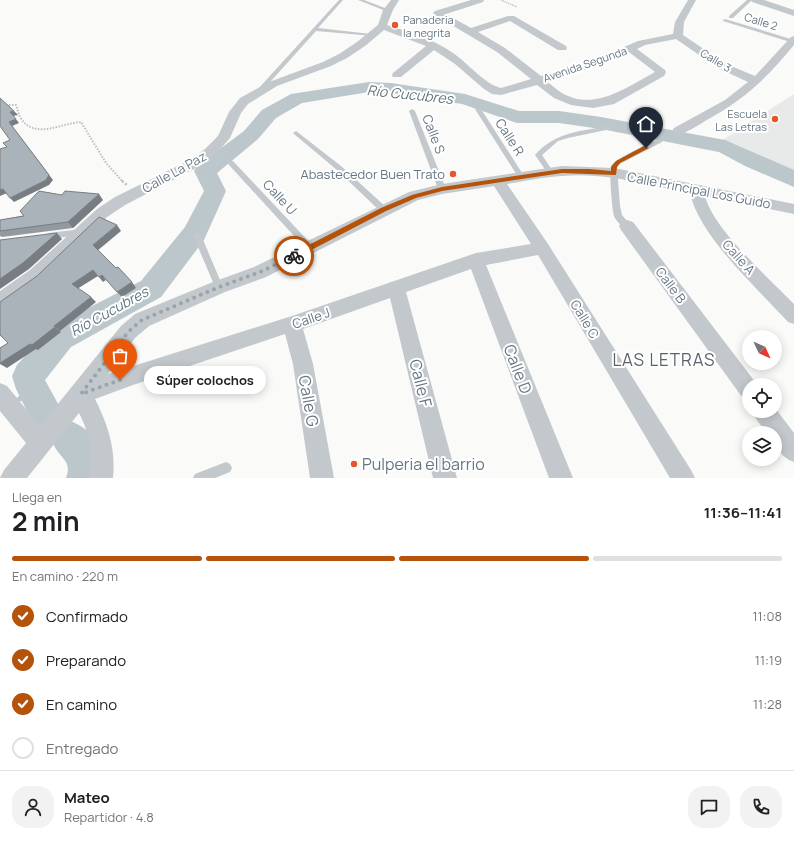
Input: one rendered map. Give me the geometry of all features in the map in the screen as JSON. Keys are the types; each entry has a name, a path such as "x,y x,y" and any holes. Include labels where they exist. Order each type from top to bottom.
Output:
{"street":[{"path":"480,0 440,11 438,13 439,15 501,50 558,96 571,101 593,104 610,101 660,74 661,72 658,69 631,49"},
{"path":"678,36 676,29 680,19 692,0"},
{"path":"755,0 794,13"},
{"path":"769,4 779,0"},
{"path":"392,5 382,26 412,35 433,45 397,75"},
{"path":"470,32 512,18 562,48"},
{"name":"Calle La Paz","path":"0,302 36,275 102,213 138,192 196,162 210,152 224,138 235,112 244,100 260,90 338,59 361,44 382,26"},
{"name":"Avenida Segunda","path":"433,45 455,57 493,90 501,92 593,64 642,43 678,36"},
{"name":"Calle 3","path":"678,36 722,66 756,81"},
{"path":"678,131 712,112 756,81 793,40"},
{"name":"Calle Principal Los Guido","path":"12,478 81,394 128,332 142,320 219,287 260,272 414,196 442,189 498,182 562,171 589,171 614,173 794,209"},
{"name":"Calle C","path":"498,182 542,248 682,478"},
{"name":"Calle A","path":"696,189 700,206 724,242 794,316"},
{"name":"Calle B","path":"627,226 742,381"},
{"name":"Calle J","path":"81,394 141,372 292,324 476,260 542,248"},
{"name":"Calle D","path":"476,260 561,478"},
{"name":"Calle F","path":"396,288 445,478"},
{"name":"Calle G","path":"292,324 303,364 322,478"},
{"path":"0,393 40,443"},
{"path":"81,394 96,422 102,448 103,467 101,478"},
{"path":"769,418 794,451"}],"lane":[{"path":"260,90 341,0"},
{"path":"360,0 392,5"},
{"path":"731,17 750,0"},
{"name":"Calle 2","path":"725,20 793,40"},
{"path":"315,29 371,35"},
{"name":"Calle R","path":"478,109 522,178"},
{"name":"Calle S","path":"412,111 442,189"},
{"path":"552,173 538,155 556,140 566,136 609,128"},
{"path":"296,133 339,168 384,210"},
{"path":"614,173 614,167 618,162 660,140"},
{"name":"Calle U","path":"231,163 310,248"},
{"name":"Calle B","path":"614,173 618,216 627,226"},
{"path":"37,237 81,232"},
{"path":"197,235 219,287"},
{"path":"199,478 226,468"}],"path":[{"path":"501,0 517,7"},
{"path":"0,105 16,105 20,119 28,127 38,129 59,126 76,121 81,122 105,163 118,178 138,192"}],"shaded area":[{"name":"Escuela Las Letras","path":"794,94 794,171 790,172 721,141"}],"building":[{"path":"0,98 14,111 10,112 16,119 9,122 49,175 46,180 10,198 3,189 0,190 0,149 7,147 3,143 10,140 0,126"},
{"path":"39,191 62,195 65,191 99,194 68,222 0,231 0,220 24,216 20,211"},
{"path":"99,217 117,225 93,245 116,268 118,267 132,282 117,292 102,275 99,277 93,270 72,284 91,297 32,345 30,344 0,363 0,348 8,343 0,335 0,302 37,276"},
{"path":"57,233 23,263 0,279 0,240"}],"waterway":[{"name":"Río Cucubres","path":"45,411 32,389 28,376 61,337 151,289 195,233 215,191 205,171 251,135 269,114 297,98 369,87 391,88 465,99 517,117 559,117 601,123 725,147 794,179"},
{"path":"17,401 32,389"},
{"name":"Río Cucubres","path":"68,437 83,452 86,476 84,478"}],"way so far":[{"path":"120,380 81,394 128,332 142,320 219,287 260,272 294,256"}],"place":[{"name":"Panaderia la negrita","path":"395,25"},
{"name":"Escuela Las Letras","path":"775,119"},
{"name":"Abastecedor Buen Trato","path":"453,174"},
{"name":"Súper colochos","path":"120,380"},
{"name":"Pulperia el barrio","path":"354,464"}],"district":[{"name":"LAS LETRAS","path":"664,359"}],"route":[{"path":"294,256 414,196 442,189 498,182 562,171 614,173 614,167 618,162 646,148"}]}
